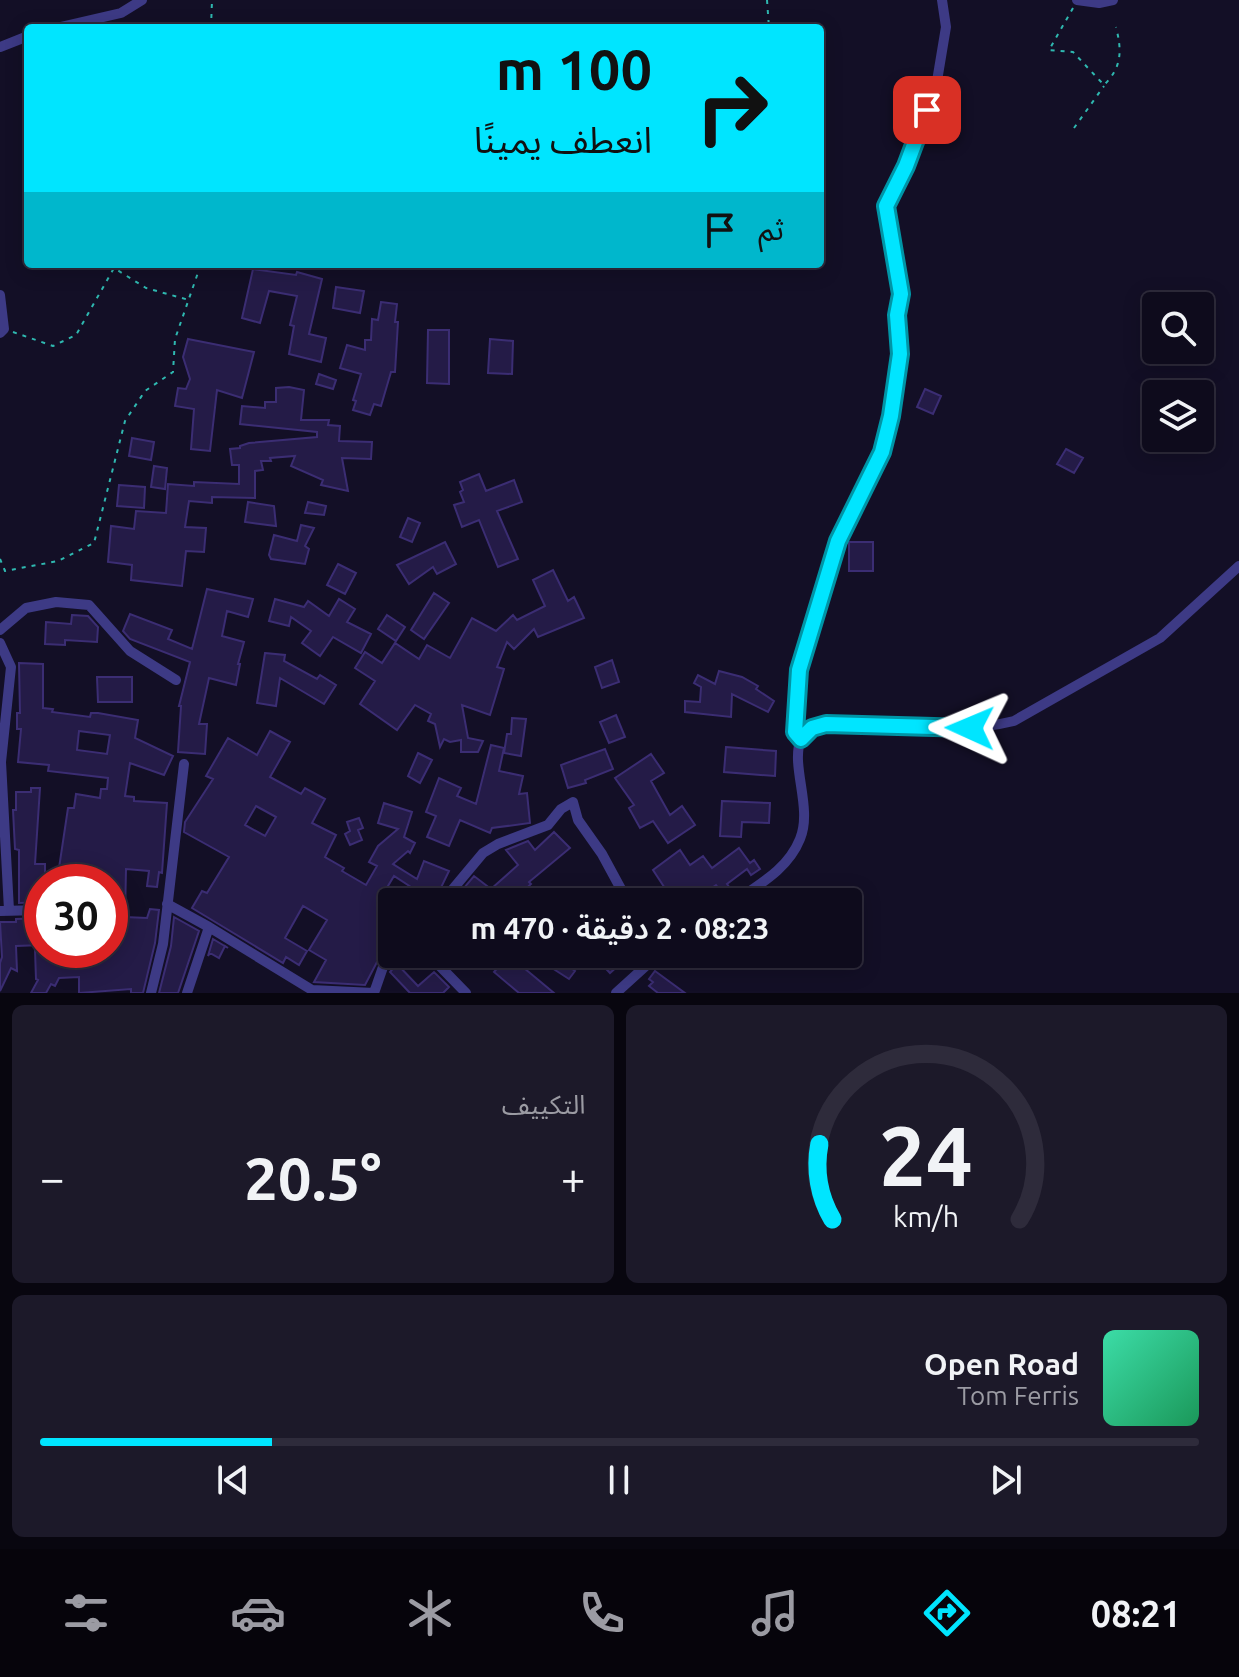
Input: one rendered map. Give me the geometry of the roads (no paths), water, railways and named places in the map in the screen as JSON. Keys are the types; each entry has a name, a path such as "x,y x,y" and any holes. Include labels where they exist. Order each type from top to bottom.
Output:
{"street":[{"path":"73,24 121,13 142,0"},
{"path":"801,739 795,732 799,670 838,541 882,452 891,416 900,354 897,315 901,294 886,206 906,166 937,81 946,27 942,0"},
{"path":"1077,0 1099,3 1113,0"},
{"path":"0,47 24,38"},
{"path":"0,295 2,331"},
{"path":"754,888 790,858 801,836 805,815 801,739 812,728 826,724 987,728 1014,721 1160,638 1239,566"},
{"path":"0,630 26,608 56,602 89,605 130,651 176,680"},
{"path":"0,643 11,667 1,762 5,910"},
{"path":"151,993 163,944 184,764"},
{"path":"454,888 483,853 548,825 561,809 573,802 578,820 620,888"},
{"path":"167,904 312,990 374,993 383,968"},
{"path":"187,993 209,927"},
{"path":"442,968 466,993"},
{"path":"616,993 641,968"}]}
